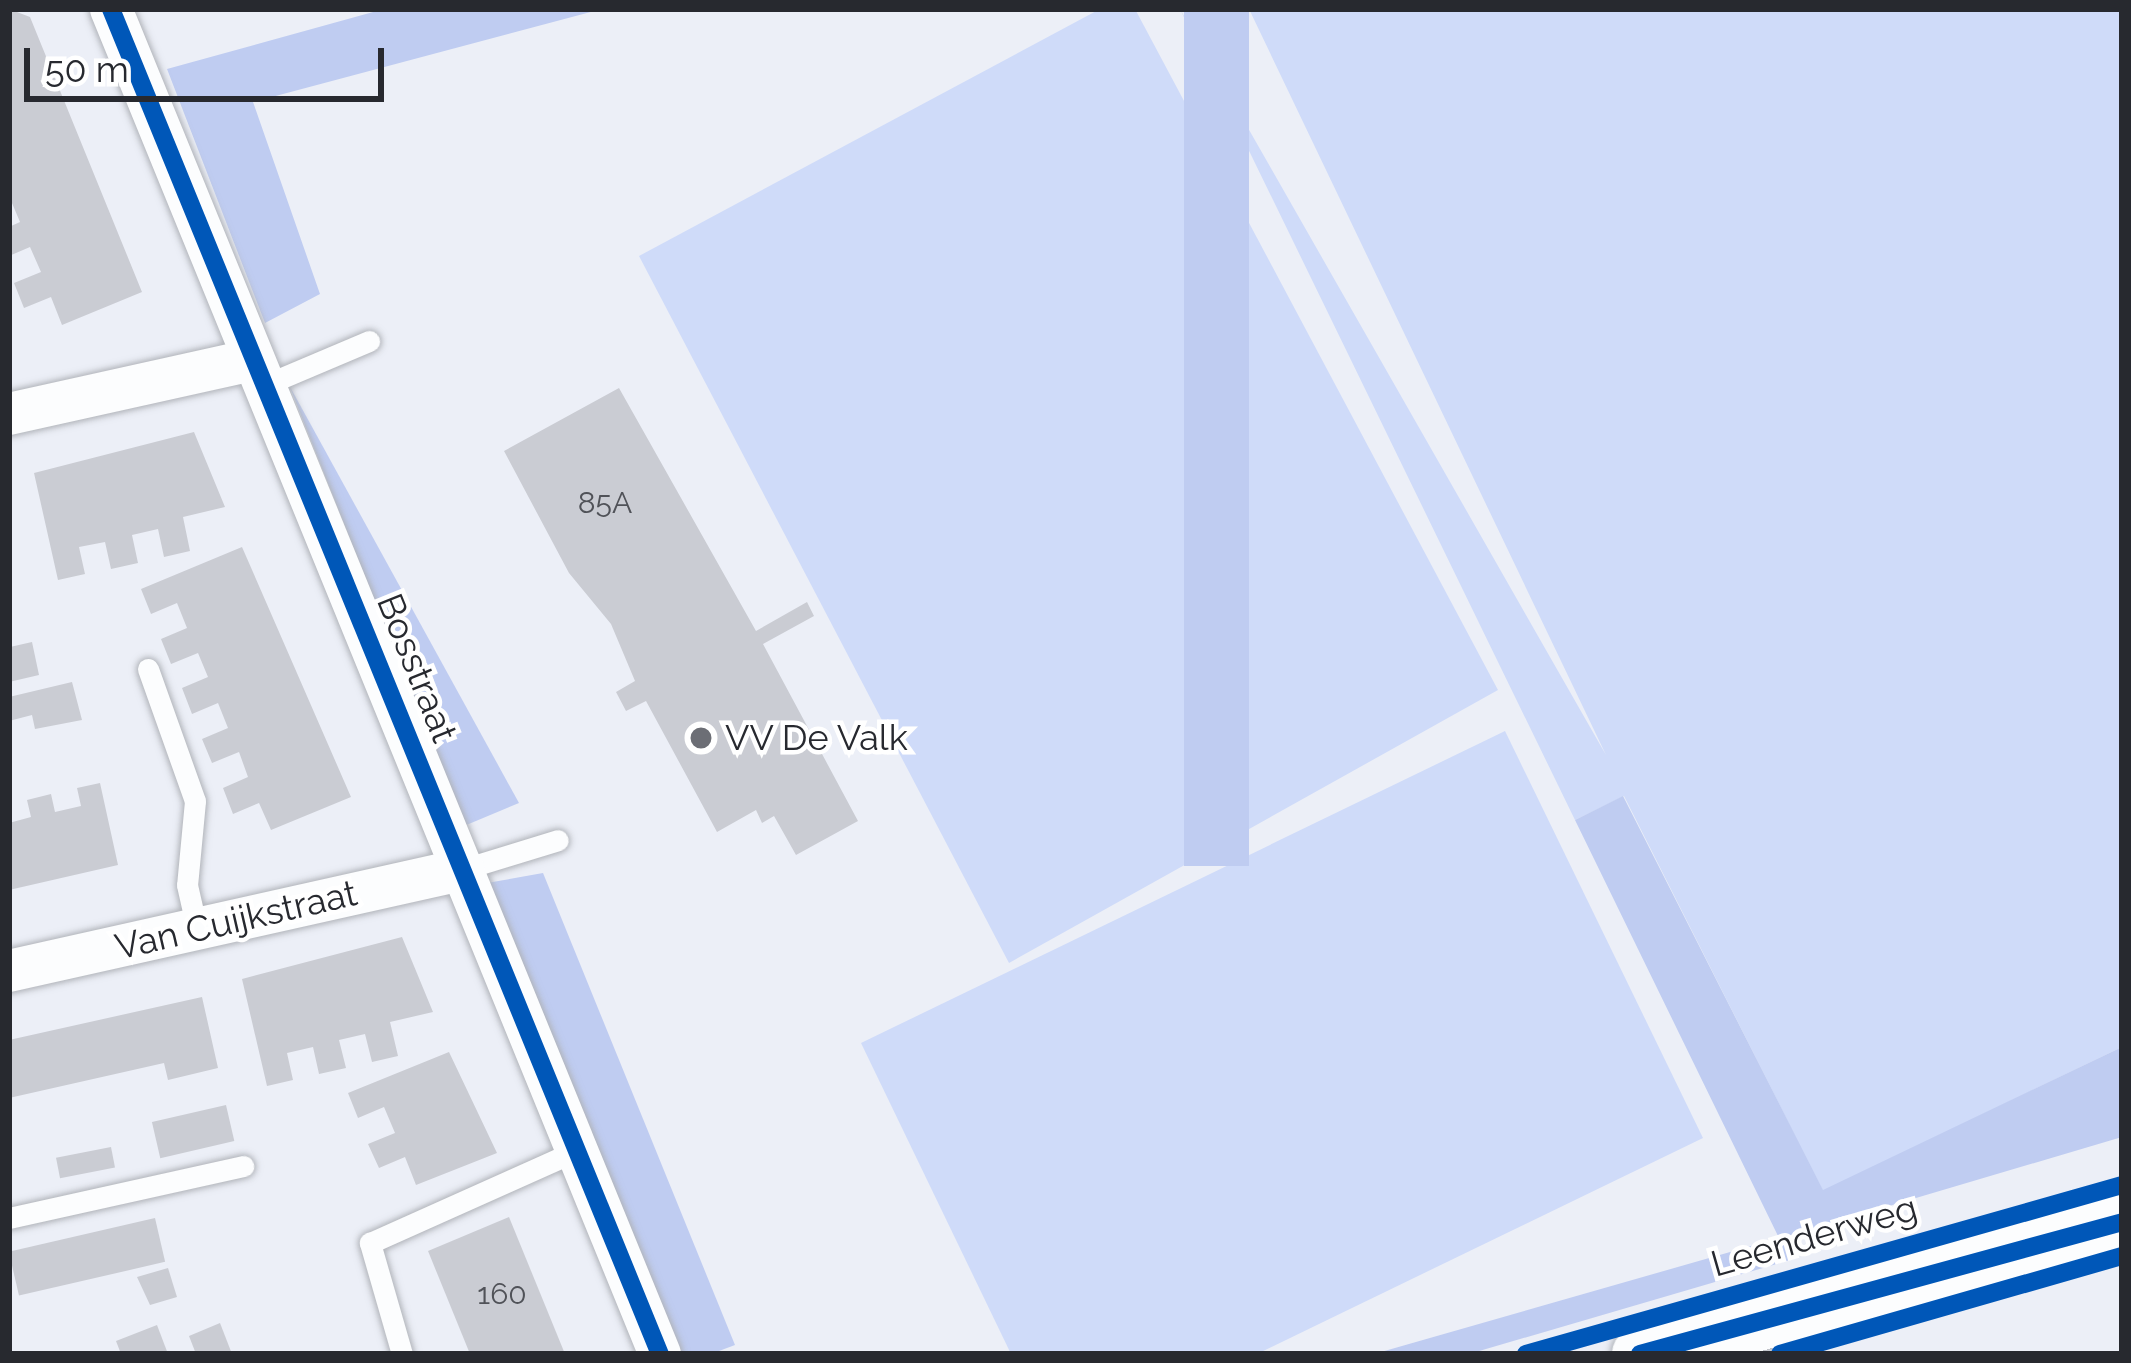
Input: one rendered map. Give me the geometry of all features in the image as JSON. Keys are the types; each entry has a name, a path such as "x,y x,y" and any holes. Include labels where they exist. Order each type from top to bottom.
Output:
{"street":[{"name":"Bosstraat","path":"111,9 660,1354"},
{"path":"9,415 259,373"},
{"name":"Van Cuijkstraat","path":"9,971 464,869"},
{"name":"Leenderweg","path":"1640,1354 2122,1222"}],"lane":[{"path":"259,373 369,341"},
{"path":"148,669 195,801 187,885 197,929"},
{"path":"464,869 557,840"},
{"path":"402,1354 370,1243 578,1150"},
{"path":"9,1218 243,1166"}],"shaded area":[{"path":"384,9 602,9 253,102 320,294 265,323 167,69"},
{"path":"1100,9 1135,9 1498,690 1009,963 639,256"},
{"path":"1180,9 1606,755 1249,9 2122,9 2122,1047 1823,1191 1624,796 1575,820"},
{"path":"1184,9 1249,9 1249,866 1184,866"},
{"path":"289,385 519,803 464,826"},
{"path":"1505,731 1703,1138 1257,1354 1011,1354 861,1043"},
{"path":"1623,796 1823,1190 2122,1047 2122,1137 1781,1238 1797,1258 1469,1354 1374,1354 1779,1238 1575,820"},
{"path":"543,873 735,1345 711,1354 677,1354 487,883"}],"building":[{"path":"9,9 30,17 142,292 62,325 51,297 24,308 14,283 41,272 30,247 9,256 9,227 20,222 9,196"},
{"path":"619,388 756,631 807,602 814,616 763,644 858,821 796,855 774,816 762,823 756,810 717,832 646,701 626,711 616,692 635,681 611,624 569,573 504,451"},
{"path":"194,432 225,507 183,517 190,551 164,557 158,529 132,535 138,563 111,569 105,542 79,547 85,574 58,580 34,473"},
{"path":"242,547 351,797 271,830 259,803 233,814 223,788 248,777 239,752 212,763 202,739 228,728 218,703 192,714 182,688 208,677 198,653 171,664 161,639 187,628 177,603 151,614 141,589"},
{"path":"32,642 39,675 9,682 10,647"},
{"path":"72,682 82,720 35,729 32,715 9,721 9,697"},
{"path":"100,783 118,865 9,890 9,823 31,817 27,800 51,794 55,812 81,806 77,788"},
{"path":"402,937 433,1012 390,1022 398,1056 372,1062 365,1034 339,1040 346,1068 319,1074 313,1047 287,1053 293,1080 267,1086 242,979"},
{"path":"202,997 218,1068 168,1080 164,1063 9,1098 9,1040"},
{"path":"449,1052 497,1153 416,1185 405,1157 379,1168 368,1144 395,1133 384,1107 358,1118 348,1093"},
{"path":"226,1105 234,1141 160,1158 152,1122"},
{"path":"111,1147 115,1168 60,1178 56,1158"},
{"path":"509,1217 565,1354 470,1354 428,1251"},
{"path":"155,1218 165,1262 19,1296 9,1252"},
{"path":"168,1268 177,1297 150,1305 137,1277"},
{"path":"220,1323 232,1354 196,1354 189,1336"},
{"path":"157,1325 168,1354 121,1354 116,1341"}],"cycle path":[{"path":"111,9 660,1354"},
{"path":"1526,1354 2122,1185"},
{"path":"1640,1354 2122,1222"},
{"path":"1780,1354 2122,1256"}],"place":[{"name":"VV De Valk","path":"701,738"}]}
